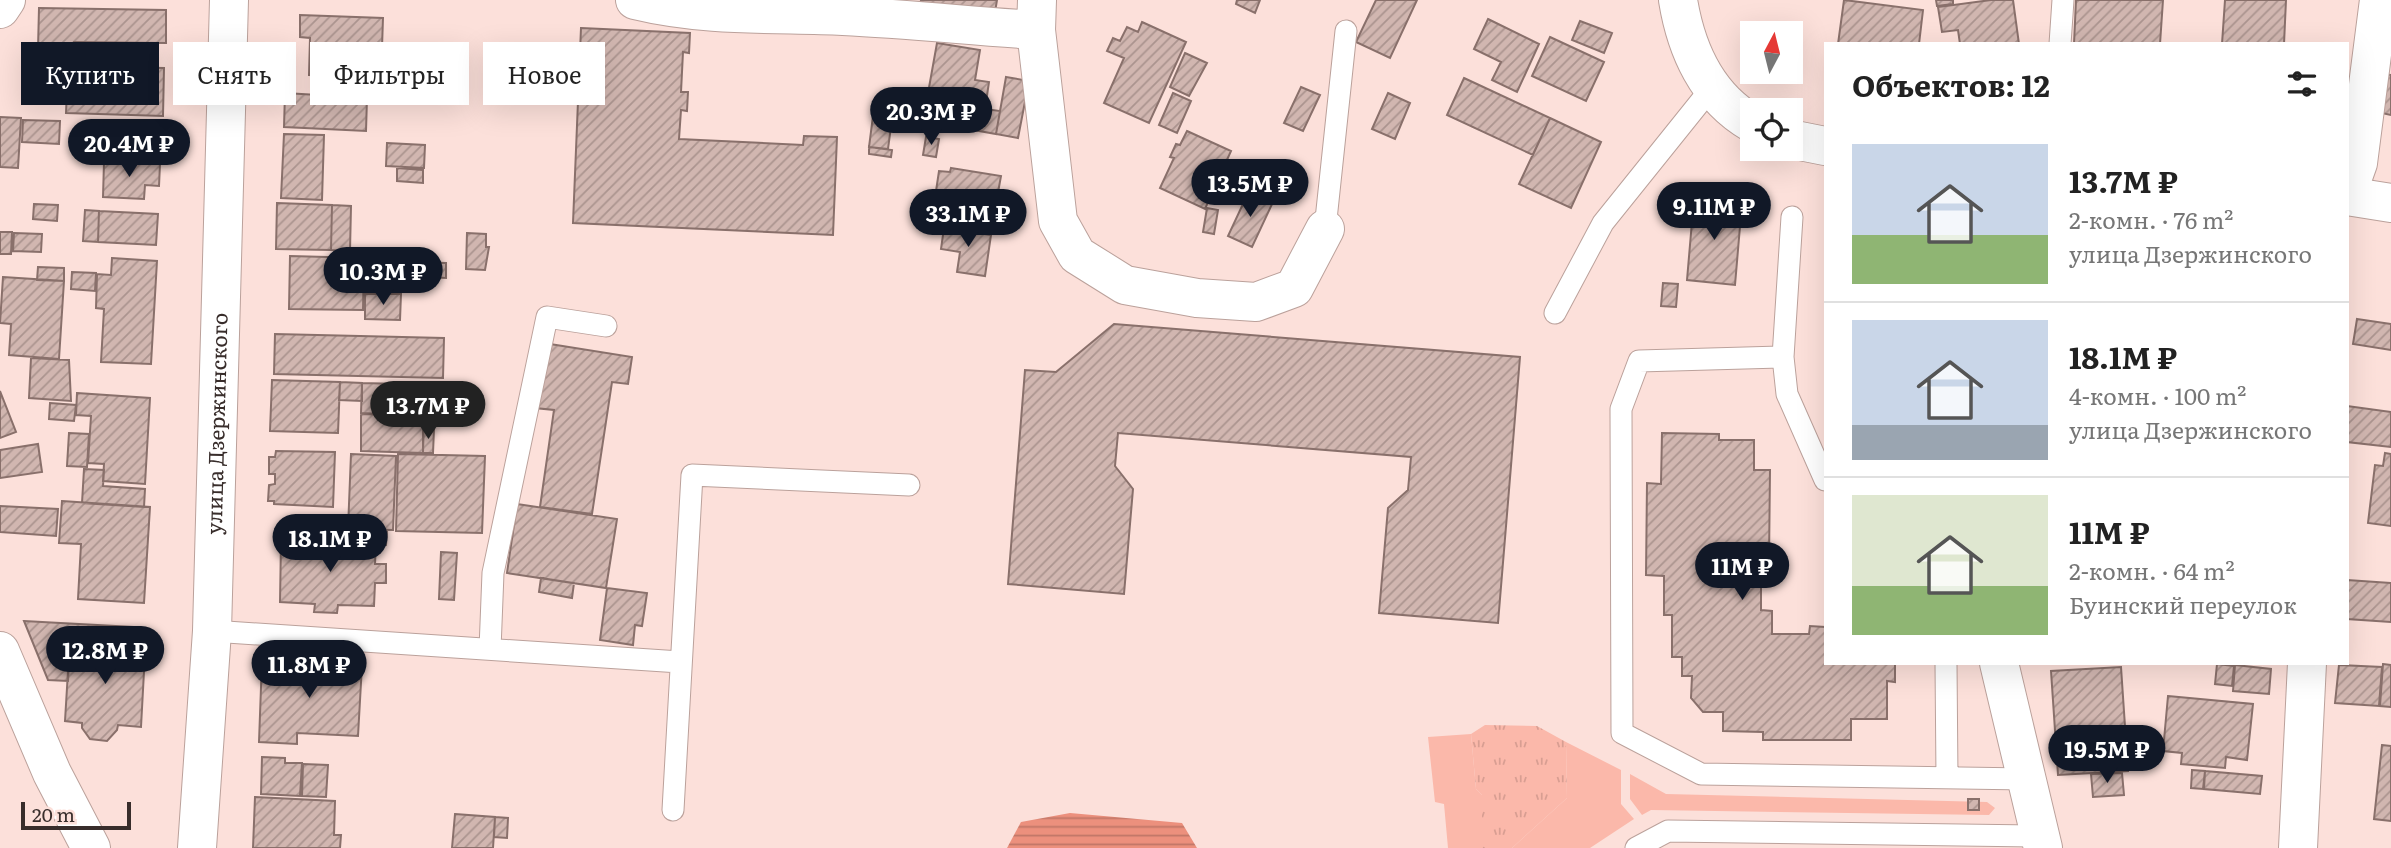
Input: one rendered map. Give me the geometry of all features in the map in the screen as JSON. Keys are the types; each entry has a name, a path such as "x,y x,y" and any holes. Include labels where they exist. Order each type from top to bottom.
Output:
{"street":[{"path":"0,9 6,0"},
{"name":"улица Дзержинского","path":"197,848 212,631 229,0"},
{"path":"635,0 742,16 1036,15 1058,221 1077,255 1125,285 1197,298 1255,302 1294,288 1325,229"},
{"path":"1678,0 1693,61 1740,116"},
{"path":"2349,189 2358,163 2379,0"},
{"path":"1803,142 1824,146"},
{"path":"2349,195 2391,203"},
{"path":"0,651 52,773 91,848"},
{"path":"1999,665 2042,842"},
{"path":"2298,848 2306,665"}],"lane":[{"path":"2060,42 2063,0"},
{"path":"1325,229 1346,31"},
{"path":"1555,313 1603,223 1713,86"},
{"path":"1792,217 1783,357 1787,394 1824,478"},
{"path":"490,649 493,573 547,317 606,326"},
{"path":"1783,357 1639,361 1621,409 1622,733 1701,774 2027,779"},
{"path":"673,810 692,475 909,485"},
{"path":"212,631 680,662"},
{"path":"1946,665 1947,778"},
{"path":"1636,848 1668,831 2042,842"}],"green space":[{"path":"1485,725 1537,726 1566,742 1567,798 1512,848 1482,848 1482,795 1476,789 1471,734"},
{"path":"1471,734 1476,789 1482,795 1482,848 1448,848 1444,804 1435,802 1428,737"},
{"path":"1566,742 1621,770 1621,804 1634,819 1590,848 1512,848 1567,798"},
{"path":"1630,774 1666,794 1987,802 1995,808 1989,815 1651,810 1642,815 1630,799"}],"shaded area":[{"path":"1070,813 1182,823 1197,848 1007,848 1021,822"}],"building":[{"path":"921,0 997,0 994,18 920,6"},
{"path":"1237,0 1260,0 1255,13 1236,4"},
{"path":"1376,0 1417,0 1390,58 1356,42"},
{"path":"1844,0 1923,10 1919,42 1838,42"},
{"path":"1936,0 1953,0 1953,4 1937,6"},
{"path":"2013,0 2019,42 1960,42 1958,30 1942,32 1938,7"},
{"path":"2076,0 2163,0 2160,42 2074,42"},
{"path":"2225,0 2286,0 2284,42 2222,42"},
{"path":"39,8 166,10 166,43 38,42"},
{"path":"300,15 383,18 382,42 310,42 310,75 309,75 310,38 300,37"},
{"path":"1488,19 1539,44 1517,92 1492,80 1501,62 1474,49"},
{"path":"1580,21 1612,33 1604,53 1572,40"},
{"path":"1142,22 1186,42 1149,123 1104,103 1124,58 1107,51 1113,38 1120,41 1127,27 1138,32"},
{"path":"581,28 690,33 689,53 683,52 681,92 688,92 687,111 681,110 679,139 803,145 804,136 837,137 833,235 573,223 578,105 605,105 605,42 580,42"},
{"path":"1550,37 1604,62 1586,101 1532,76"},
{"path":"937,43 980,50 975,80 989,82 985,109 1000,111 996,134 923,121"},
{"path":"1185,53 1207,63 1189,96 1170,87"},
{"path":"159,68 164,68 163,116 66,113 66,105 159,105"},
{"path":"2383,74 2391,75 2391,115 2377,112"},
{"path":"1006,77 1029,81 1018,138 996,134"},
{"path":"1464,78 1550,118 1533,155 1447,115"},
{"path":"1301,87 1320,95 1303,131 1284,123"},
{"path":"1173,93 1191,101 1177,133 1159,125"},
{"path":"1388,93 1410,103 1395,139 1372,129"},
{"path":"296,94 310,95 310,105 367,105 366,131 284,127 285,105 296,105"},
{"path":"879,96 886,97 885,106 893,107 892,119 875,117"},
{"path":"873,116 892,119 888,149 869,147"},
{"path":"0,117 21,118 18,168 0,167"},
{"path":"1550,118 1601,142 1571,208 1519,184"},
{"path":"23,120 60,121 59,144 22,142"},
{"path":"105,120 161,122 160,164 104,162"},
{"path":"1187,131 1231,151 1205,209 1160,188 1174,158 1170,157 1176,144 1180,145"},
{"path":"284,134 324,135 322,200 281,198"},
{"path":"926,137 939,139 936,157 923,155"},
{"path":"387,143 425,145 424,168 386,166"},
{"path":"869,147 892,150 891,157 869,154"},
{"path":"104,162 160,164 159,186 145,185 144,199 103,197"},
{"path":"397,168 423,170 423,183 397,181"},
{"path":"951,168 1001,176 995,209 959,204 958,215 933,211 939,171 950,172"},
{"path":"1249,191 1273,202 1252,247 1228,236"},
{"path":"1694,198 1742,203 1735,285 1687,280"},
{"path":"277,203 332,205 331,250 276,249"},
{"path":"34,204 58,205 57,221 33,219"},
{"path":"332,205 351,206 350,251 331,250"},
{"path":"983,208 994,209 993,216 982,215"},
{"path":"1207,208 1218,210 1214,234 1203,232"},
{"path":"85,210 99,211 98,242 83,241"},
{"path":"99,211 158,214 156,245 98,242"},
{"path":"949,223 964,225 963,231 991,235 985,276 957,272 960,252 941,249 944,228 949,228"},
{"path":"0,232 12,232 11,254 0,254"},
{"path":"14,233 42,234 41,252 13,251"},
{"path":"467,233 486,234 486,247 489,247 485,270 466,269"},
{"path":"290,256 364,258 363,310 289,309"},
{"path":"112,258 157,261 151,364 101,362 104,309 96,308 97,274 111,275"},
{"path":"367,258 395,259 394,276 367,276"},
{"path":"408,262 446,263 446,278 408,276"},
{"path":"38,267 64,268 64,281 37,280"},
{"path":"72,272 96,273 95,291 71,289"},
{"path":"3,277 64,281 59,359 9,355 11,324 0,323"},
{"path":"1663,283 1678,284 1676,307 1661,306"},
{"path":"365,294 401,294 400,320 365,319"},
{"path":"2357,319 2391,324 2391,350 2353,344"},
{"path":"1114,324 1520,357 1498,623 1379,613 1388,508 1408,490 1411,457 1118,433 1115,466 1133,489 1124,594 1008,584 1025,370 1056,372"},
{"path":"275,334 444,338 443,378 274,374"},
{"path":"550,344 632,357 628,384 612,382 592,514 540,507 554,410 535,408"},
{"path":"31,358 69,360 71,401 29,398"},
{"path":"272,380 340,382 338,433 270,431"},
{"path":"340,382 362,383 362,401 339,400"},
{"path":"362,383 401,384 400,415 361,413"},
{"path":"407,383 447,384 447,409 407,408"},
{"path":"0,391 16,432 0,438"},
{"path":"77,393 150,398 145,484 103,481 104,464 88,463 91,416 76,415"},
{"path":"50,403 76,405 74,421 49,419"},
{"path":"2349,406 2391,412 2391,447 2349,442"},
{"path":"361,414 424,416 423,453 361,451"},
{"path":"423,428 434,429 433,453 423,453"},
{"path":"69,433 89,434 87,467 67,466"},
{"path":"1662,433 1719,434 1719,440 1754,440 1754,470 1770,470 1769,562 1753,562 1753,572 1761,572 1761,610 1772,611 1772,634 1809,634 1810,626 1824,627 1824,665 1895,665 1895,682 1887,681 1887,719 1851,719 1851,740 1763,740 1763,732 1723,731 1723,712 1703,712 1691,698 1692,676 1682,676 1682,657 1672,657 1672,615 1664,615 1664,576 1646,575 1647,483 1661,484"},
{"path":"38,444 42,472 0,478 0,450"},
{"path":"276,451 335,452 333,507 274,504 274,501 268,501 269,485 275,484 275,474 269,474 269,457 275,457"},
{"path":"2385,453 2391,454 2391,526 2368,523 2375,465 2383,466"},
{"path":"351,454 396,456 393,530 348,529"},
{"path":"398,454 485,456 482,533 396,531"},
{"path":"84,469 104,470 103,486 145,489 144,507 82,503"},
{"path":"62,501 150,507 144,603 78,599 81,544 59,543"},
{"path":"517,504 617,519 606,588 507,573"},
{"path":"0,506 58,509 56,536 0,532"},
{"path":"372,531 387,531 386,545 371,544"},
{"path":"281,541 376,544 375,564 386,564 386,583 375,583 374,606 338,605 337,613 314,612 315,604 280,602"},
{"path":"441,552 457,553 454,600 439,599"},
{"path":"541,578 574,583 572,598 539,592"},
{"path":"2349,580 2391,583 2391,622 2349,619"},
{"path":"607,588 647,593 642,626 635,625 633,645 600,640"},
{"path":"24,621 133,627 132,642 70,638 68,681 48,680"},
{"path":"70,638 141,643 140,653 145,653 141,727 118,725 107,741 90,739 82,728 82,723 65,721"},
{"path":"262,660 362,665 358,736 297,733 297,744 259,742"},
{"path":"2383,664 2391,665 2391,707 2380,706"},
{"path":"2217,665 2234,666 2232,686 2215,684"},
{"path":"2235,665 2271,669 2269,694 2233,691"},
{"path":"2339,665 2382,667 2379,706 2335,703"},
{"path":"2121,667 2128,771 2058,775 2051,671"},
{"path":"2168,696 2253,704 2247,760 2226,757 2225,768 2181,764 2182,753 2163,751"},
{"path":"2382,745 2391,746 2391,821 2374,819"},
{"path":"262,757 285,758 285,763 302,763 300,796 261,794"},
{"path":"303,764 328,765 326,797 302,796"},
{"path":"2192,770 2205,771 2203,789 2191,788"},
{"path":"2205,771 2262,776 2260,794 2204,789"},
{"path":"2122,773 2124,795 2093,797 2091,774"},
{"path":"255,797 335,801 334,835 341,835 340,848 253,848"},
{"path":"1968,799 1979,799 1979,810 1968,810"},
{"path":"455,814 495,817 493,848 452,848"},
{"path":"495,817 508,818 507,838 494,837"}]}
